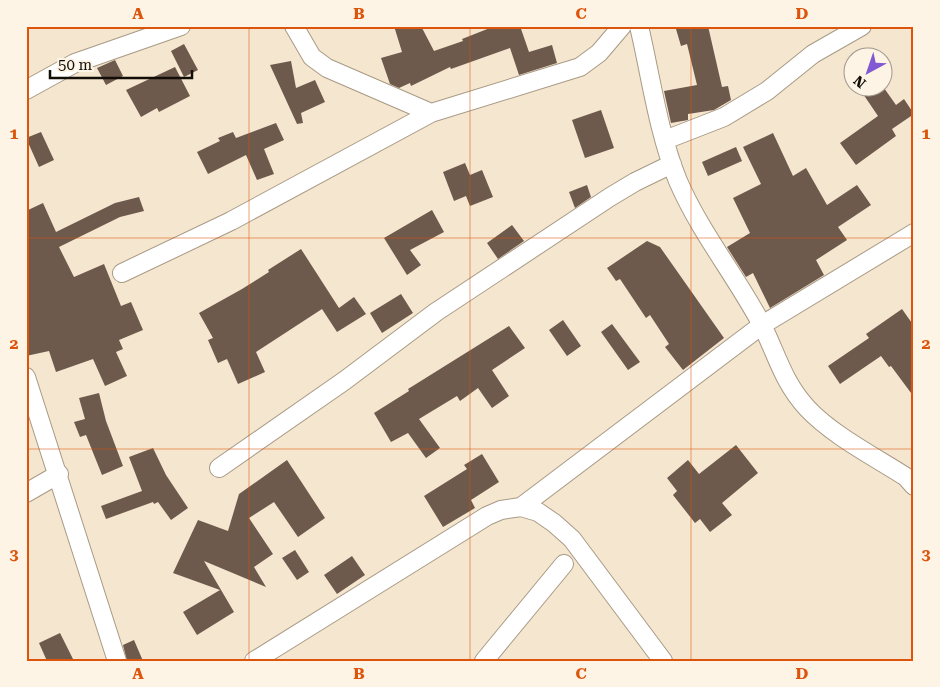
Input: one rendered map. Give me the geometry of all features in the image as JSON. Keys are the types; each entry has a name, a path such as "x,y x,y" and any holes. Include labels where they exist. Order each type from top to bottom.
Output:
{"street":[{"path":"26,90 75,63 181,26"},
{"path":"294,26 312,57 327,68 431,113"},
{"path":"122,273 230,221 431,113 580,67 599,53 622,26"},
{"path":"639,26 672,164 687,198 762,325 785,380 807,408 824,422 911,479"},
{"path":"665,140 724,117 767,91 813,54 862,26"},
{"path":"218,468 344,381 436,312 610,197 672,164"},
{"path":"521,507 762,325 914,233"},
{"path":"26,377 59,474 117,661"},
{"path":"26,493 59,474"},
{"path":"254,661 487,516 501,510 521,507 538,512 572,539 663,661"},
{"path":"484,661 564,564"}],"building":[{"path":"394,26 421,26 434,51 463,41 462,39 495,26 520,26 529,52 552,45 557,63 519,75 510,48 451,69 450,67 411,86 410,83 399,88 390,84 381,58 402,52"},
{"path":"687,26 708,26 722,87 728,86 731,100 714,110 688,114 688,120 671,123 664,91 697,85 687,44 681,46 676,29"},
{"path":"184,44 198,70 184,77 171,51"},
{"path":"115,60 123,76 106,85 97,68"},
{"path":"291,61 296,88 315,80 325,102 301,113 303,123 297,124 270,65"},
{"path":"175,67 190,96 159,112 157,108 141,117 126,90"},
{"path":"866,98 891,98 896,105 904,99 914,114 892,129 896,136 856,165 840,143 878,116"},
{"path":"601,110 614,148 585,158 572,120"},
{"path":"276,123 284,140 264,149 274,174 257,180 246,155 208,174 197,152 220,141 218,138 233,132 236,138"},
{"path":"41,132 54,160 39,167 26,138"},
{"path":"773,133 793,176 806,168 827,205 857,185 871,205 838,227 847,240 816,260 824,275 770,308 753,273 746,277 727,247 750,233 733,198 761,184 743,147"},
{"path":"736,147 742,161 708,176 702,162"},
{"path":"465,163 470,175 482,170 493,197 470,206 466,196 454,201 443,172"},
{"path":"587,185 591,197 575,208 569,192"},
{"path":"139,197 144,211 120,217 59,247 74,277 104,264 121,306 131,302 143,330 119,340 123,349 116,352 127,376 105,386 93,359 56,372 49,351 26,356 26,211 43,203 56,232 115,203"},
{"path":"432,210 444,232 410,250 421,265 407,275 384,238"},
{"path":"512,225 524,241 498,259 487,243"},
{"path":"647,241 660,247 724,338 683,370 665,347 669,344 650,315 646,318 620,279 616,281 607,268"},
{"path":"301,249 339,308 354,297 366,314 337,332 322,309 256,352 265,372 238,384 227,359 218,363 208,340 213,338 199,313 242,289"},
{"path":"401,294 413,313 382,333 370,313"},
{"path":"902,309 914,326 914,397 891,366 889,367 881,356 840,384 828,366 869,338 866,334"},
{"path":"563,320 581,346 567,356 549,330"},
{"path":"612,324 640,362 628,370 601,332"},
{"path":"509,326 525,348 492,370 509,396 492,408 478,388 460,401 457,396 419,419 440,448 426,458 408,433 391,442 374,413 409,391 408,389"},
{"path":"99,393 106,421 123,466 102,475 86,435 80,437 74,422 85,419 79,398"},
{"path":"736,445 758,473 722,503 732,515 710,532 700,519 695,523 673,495 677,491 667,478 688,460 699,474"},
{"path":"153,448 166,475 188,508 171,520 158,502 154,504 153,502 106,519 101,506 142,491 129,457"},
{"path":"482,454 499,482 471,500 475,508 443,527 424,496 467,469 464,465"},
{"path":"287,460 325,518 298,537 274,502 249,518 273,554 254,567 266,587 204,561 234,612 197,635 183,612 220,590 173,573 198,520 228,531 239,494"},
{"path":"295,550 309,572 297,580 282,558"},
{"path":"352,556 365,575 337,594 324,575"},
{"path":"60,633 74,661 47,661 39,643"},
{"path":"134,640 143,661 127,661 123,645"}]}
